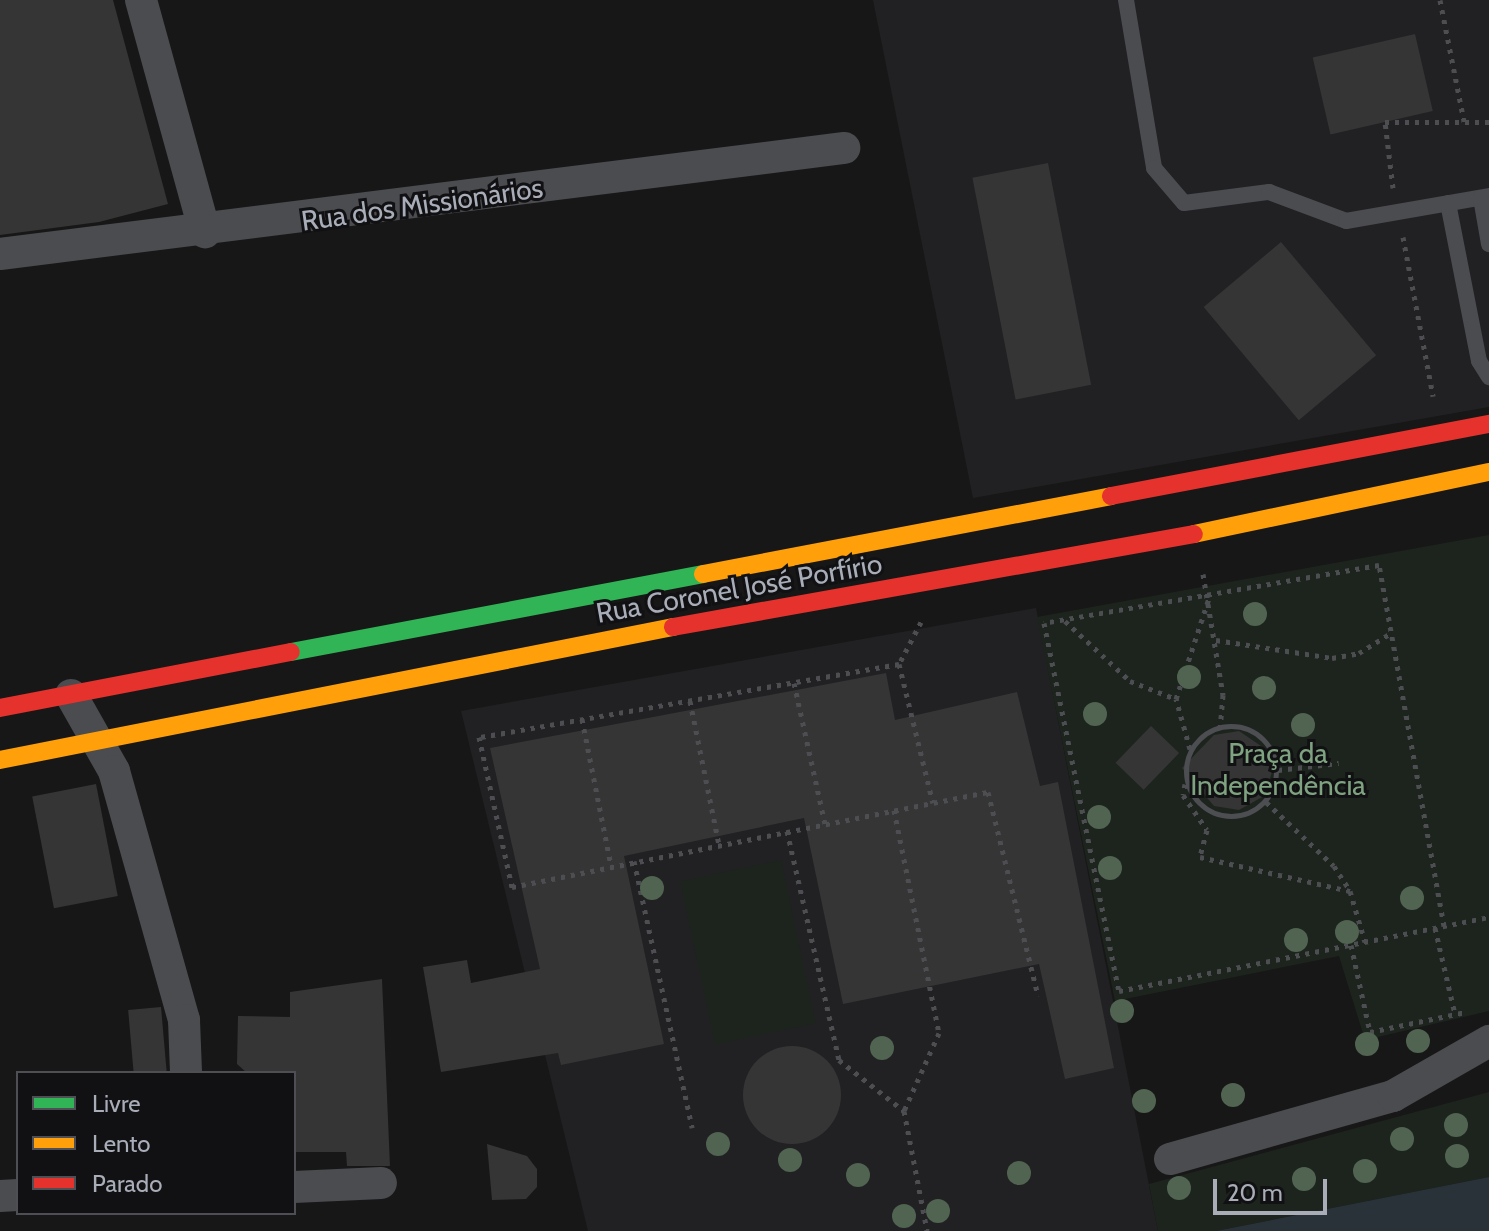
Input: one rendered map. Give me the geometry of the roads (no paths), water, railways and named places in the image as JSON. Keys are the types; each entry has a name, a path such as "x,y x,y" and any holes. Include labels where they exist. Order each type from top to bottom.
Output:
{"street":[{"path":"141,0 205,232"},
{"name":"Rua dos Missionários","path":"0,254 205,232 844,148"},
{"name":"Rua Coronel José Porfírio","path":"0,760 100,743 635,611 1489,424"},
{"name":"Rua Coronel José Porfírio","path":"0,708 635,611 1193,534 1489,472"},
{"path":"71,695 114,771 184,1020 186,1071"},
{"path":"1170,1159 1393,1096 1489,1041"},
{"path":"296,1187 381,1183"}],"lane":[{"path":"1126,0 1154,168 1184,203 1269,192 1346,221 1485,197 1489,244"},
{"path":"1448,203 1479,361 1489,377"}],"park label":[{"name":"Praça da Independência","path":"1278,769"}]}
